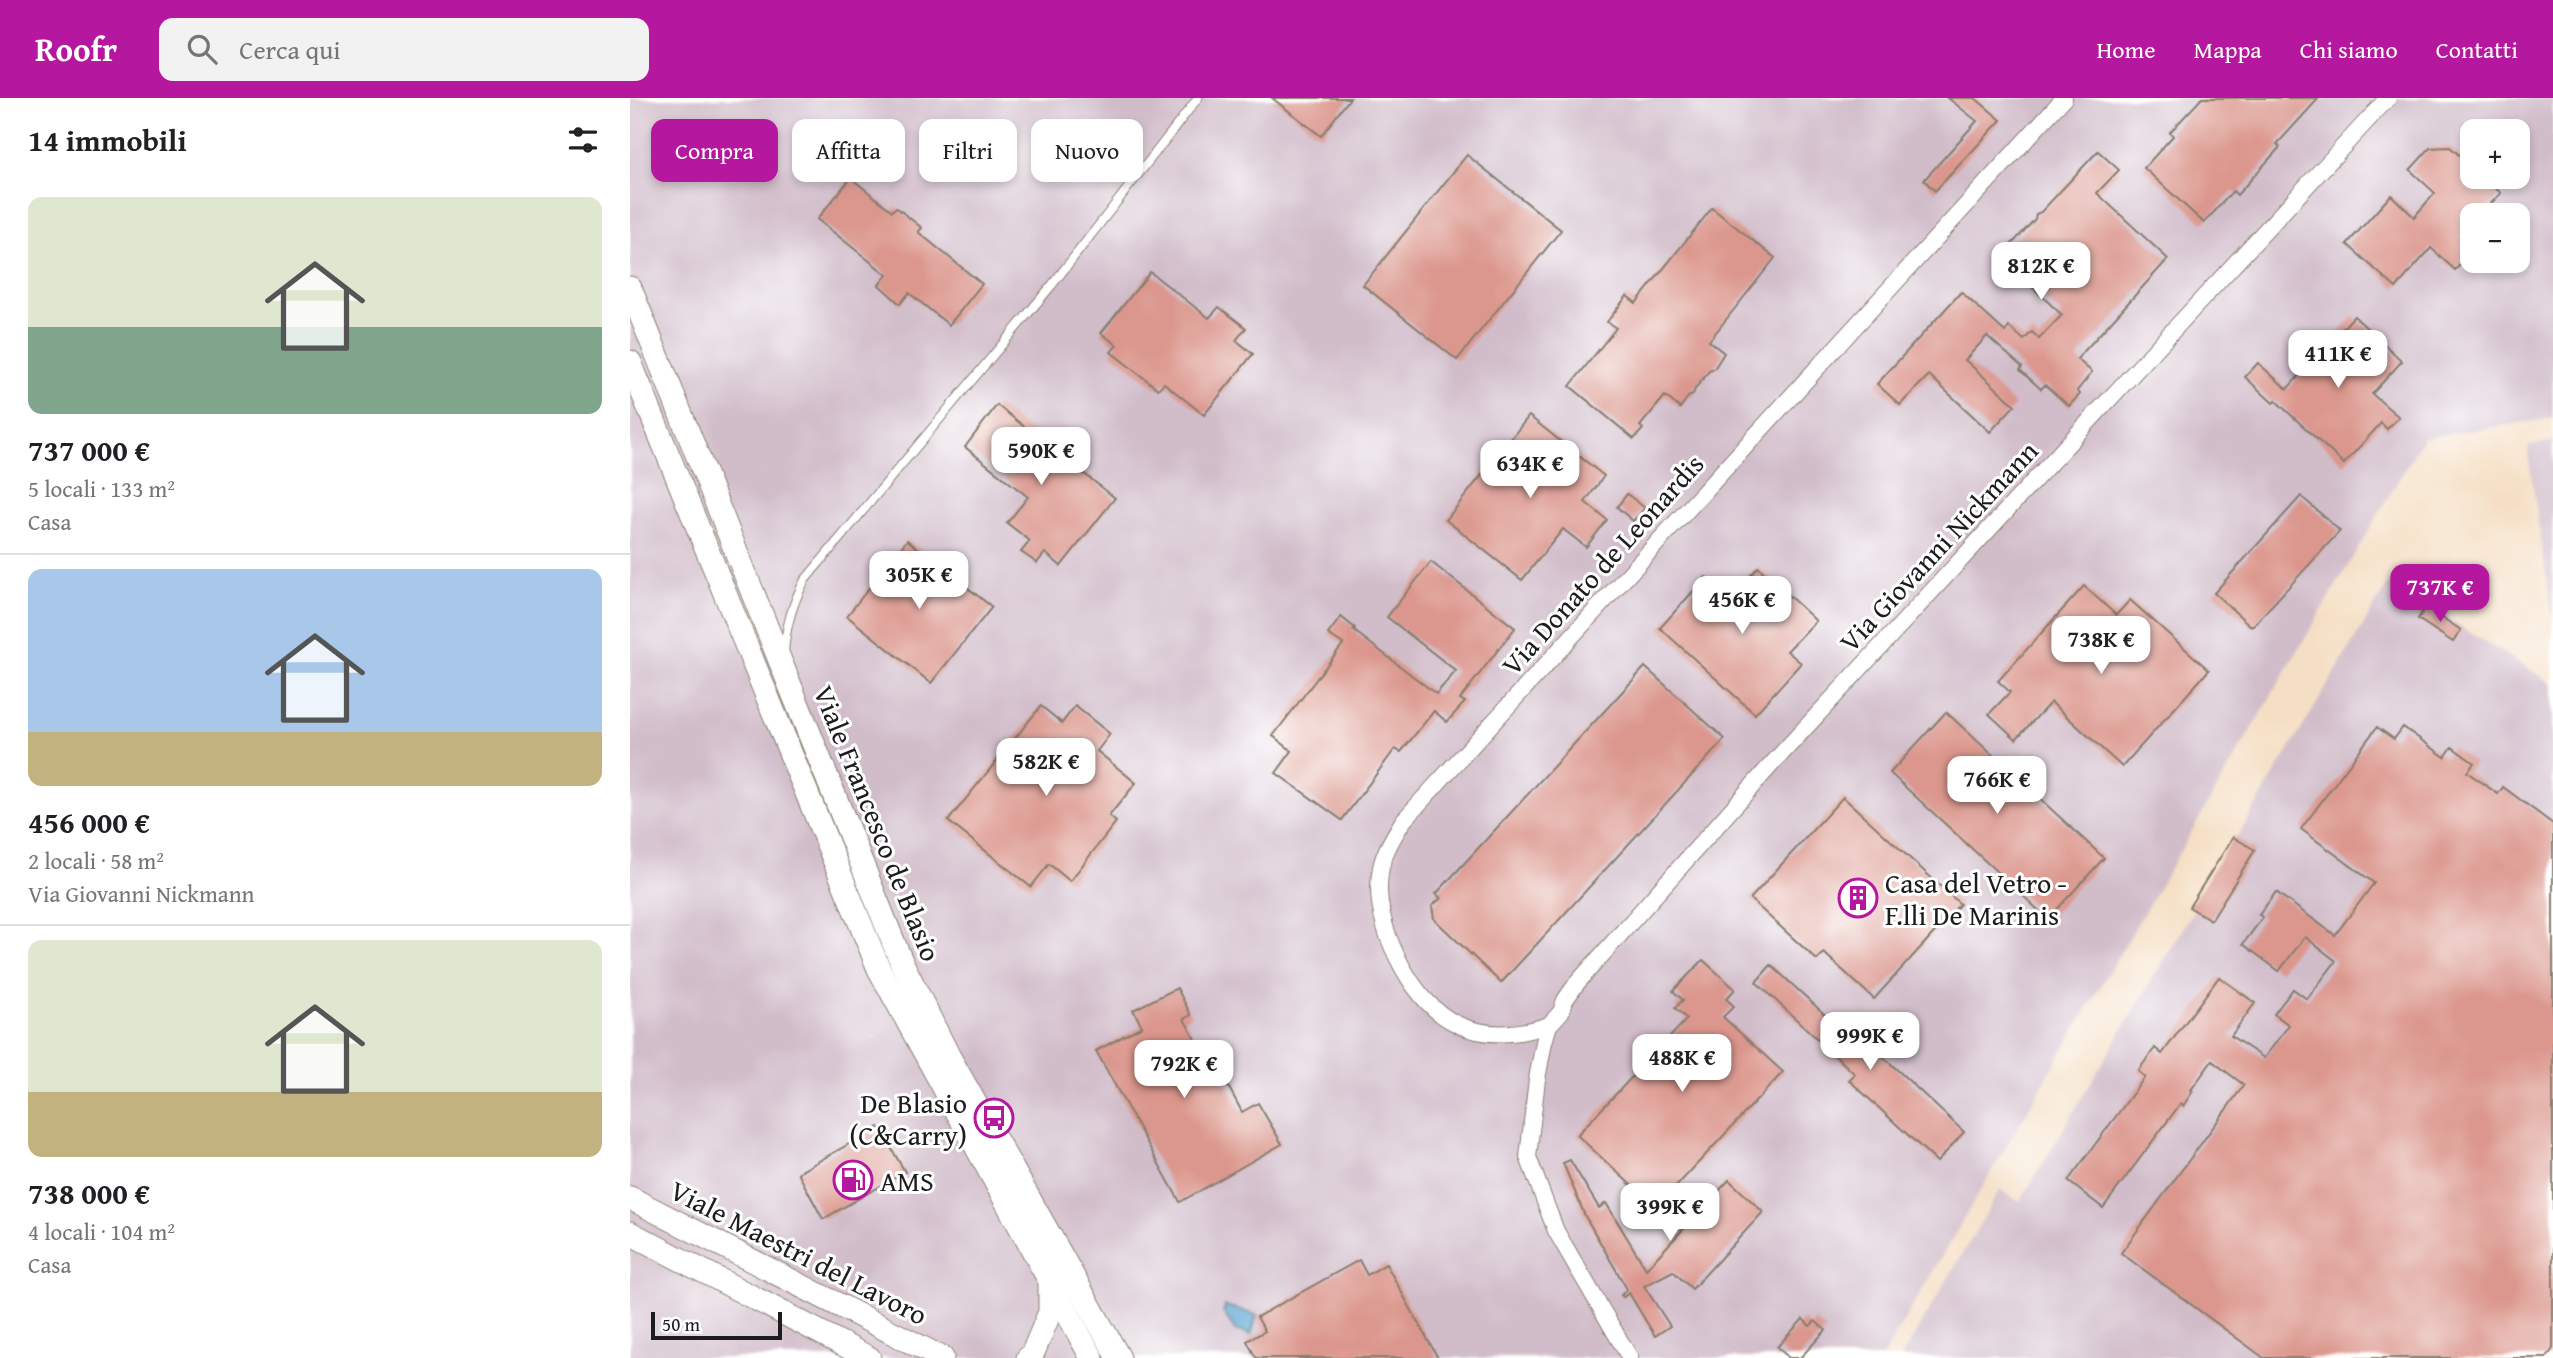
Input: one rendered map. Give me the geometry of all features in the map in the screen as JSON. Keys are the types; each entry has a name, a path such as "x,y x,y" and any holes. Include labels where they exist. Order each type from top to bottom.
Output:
{"street":[{"name":"Via Donato de Leonardis","path":"1549,1025 1506,1035 1480,1032 1439,1014 1423,999 1404,971 1384,925 1379,875 1386,849 1403,821 2064,98"},
{"name":"Via Giovanni Nickmann","path":"1630,1358 1556,1231 1528,1157 1537,1079 1549,1025 1561,1012 1565,1000 1577,984 1770,766 2388,98"},
{"name":"Viale Francesco de Blasio","path":"630,288 901,961 950,1057 1119,1358"},
{"name":"Viale Francesco de Blasio","path":"630,362 879,969 1092,1358"},
{"name":"Viale Maestri del Lavoro","path":"630,1198 942,1358"},
{"path":"630,1233 869,1358"},
{"path":"1028,1358 1032,1356 1050,1312 1050,1282"}],"lane":[{"path":"783,669 787,627 795,597 805,580 1052,285 1198,98"}],"shaded area":[{"path":"630,98 2553,98 2553,418 2423,438 1882,1358 630,1358"},
{"path":"2553,441 2553,622 2528,453 2529,446"},
{"path":"2389,582 2553,684 2553,1348 2546,1358 1901,1358 2000,1190 2020,1202"}],"water":[{"path":"1225,1306 1257,1315 1251,1335 1235,1330 1223,1312"}],"building":[{"path":"1272,98 1350,98 1321,136"},
{"path":"1948,98 1975,98 2001,120 1935,191 1924,180 1977,121"},
{"path":"2202,98 2319,98 2277,144 2280,147 2237,195 2233,191 2204,223 2144,168 2173,136 2170,132"},
{"path":"2450,147 2460,156 2460,189 2496,189 2501,193 2491,203 2460,203 2460,265 2455,270 2431,248 2396,288 2347,244 2391,195 2414,217 2435,193 2410,170 2430,148"},
{"path":"2098,151 2119,170 2097,193 2168,259 2077,359 2092,372 2077,391 2080,394 2069,406 2045,385 2041,389 2020,370 2022,367 1987,336 1965,360 2015,405 1990,432 1929,375 1900,405 1877,384 1961,292 2005,332 2009,327 2024,340 2032,332 2039,339 2062,315 2000,257 2035,219 2036,214 2041,212"},
{"path":"1467,155 1561,230 1457,360 1363,285"},
{"path":"848,182 856,182 892,211 896,207 922,228 918,232 982,284 949,325 909,293 900,304 879,285 887,275 817,219"},
{"path":"1712,208 1775,258 1709,341 1724,353 1714,369 1709,371 1693,395 1688,397 1680,408 1665,396 1640,426 1643,429 1634,439 1570,386 1616,328 1607,322 1627,296 1636,303"},
{"path":"1150,272 1209,318 1219,307 1246,328 1236,340 1253,354 1204,415 1164,383 1158,389 1111,352 1117,345 1101,333"},
{"path":"2354,316 2402,361 2372,394 2399,417 2387,429 2381,423 2344,464 2276,401 2273,403 2245,377 2258,363 2287,389"},
{"path":"997,405 1115,498 1061,566 1045,553 1037,563 1021,552 1030,541 1007,523 1028,497 965,447"},
{"path":"1529,416 1604,476 1585,502 1607,520 1586,547 1563,529 1522,580 1446,520"},
{"path":"1627,494 1645,508 1633,521 1617,507"},
{"path":"2301,496 2340,531 2252,627 2214,593"},
{"path":"907,540 992,607 931,683 847,616"},
{"path":"1431,562 1515,628 1460,699 1465,702 1447,722 1434,711 1401,752 1395,749 1342,820 1276,773 1292,751 1273,736 1343,644 1328,634 1341,617 1355,628 1353,630 1436,694 1456,671 1387,617"},
{"path":"1758,567 1816,621 1787,651 1801,663 1755,714 1660,628 1706,577 1730,599"},
{"path":"2084,586 2116,615 2130,600 2209,670 2122,767 2051,702 2016,739 1989,714 2010,692 1998,681"},
{"path":"2426,607 2461,630 2453,642 2418,619"},
{"path":"1645,667 1725,739 1501,983 1434,919 1432,906 1441,898 1436,894"},
{"path":"1041,706 1062,723 1075,706 1110,734 1097,751 1136,783 1109,816 1116,822 1070,881 1049,864 1031,887 948,821"},
{"path":"1946,712 2104,858 2048,919 1890,773"},
{"path":"2377,727 2394,739 2403,727 2445,757 2452,747 2474,763 2467,772 2498,794 2503,787 2553,824 2553,1349 2546,1358 2264,1358 2121,1253 2244,1085 2212,1061 2183,1106 2181,1103 2103,1208 2068,1181 2145,1077 2138,1071 2155,1048 2162,1054 2219,977 2255,1003 2231,1036 2264,1058 2289,1025 2274,1014 2293,989 2307,999 2336,961 2305,937 2279,971 2243,944 2263,917 2259,915 2276,892 2335,935 2374,883 2301,829"},
{"name":"Casa del Vetro - F.lli De Marinis","path":"1843,797 1960,904 1874,999 1824,953 1817,960 1750,899"},
{"path":"2233,837 2255,850 2211,920 2189,907"},
{"path":"1703,960 1735,989 1726,999 1734,1006 1723,1017 1783,1072 1656,1208 1577,1135 1687,1019 1675,1008 1683,1000 1673,991"},
{"path":"1771,965 1871,1057 1877,1051 1964,1132 1937,1162 1849,1080 1855,1074 1756,982"},
{"path":"1177,988 1191,1015 1184,1019 1199,1046 1205,1043 1242,1112 1258,1103 1282,1144 1180,1202 1096,1051 1142,1026 1133,1010"},
{"path":"879,1127 905,1172 823,1219 798,1173"},
{"path":"1570,1160 1599,1208 1606,1203 1646,1269 1729,1180 1763,1212 1692,1289 1673,1271 1644,1286 1670,1326 1655,1336 1629,1293 1623,1297 1621,1295 1627,1289 1585,1216 1563,1163"},
{"path":"1359,1260 1367,1275 1386,1264 1438,1358 1256,1358 1247,1341 1265,1331 1257,1317"},
{"path":"1803,1319 1810,1326 1815,1321 1826,1330 1800,1358 1789,1358 1777,1347"}],"place":[{"name":"Casa del Vetro - F.lli De Marinis","path":"1858,898"},
{"name":"De Blasio (C&Carry)","path":"994,1118"},
{"name":"AMS","path":"853,1180"}]}
